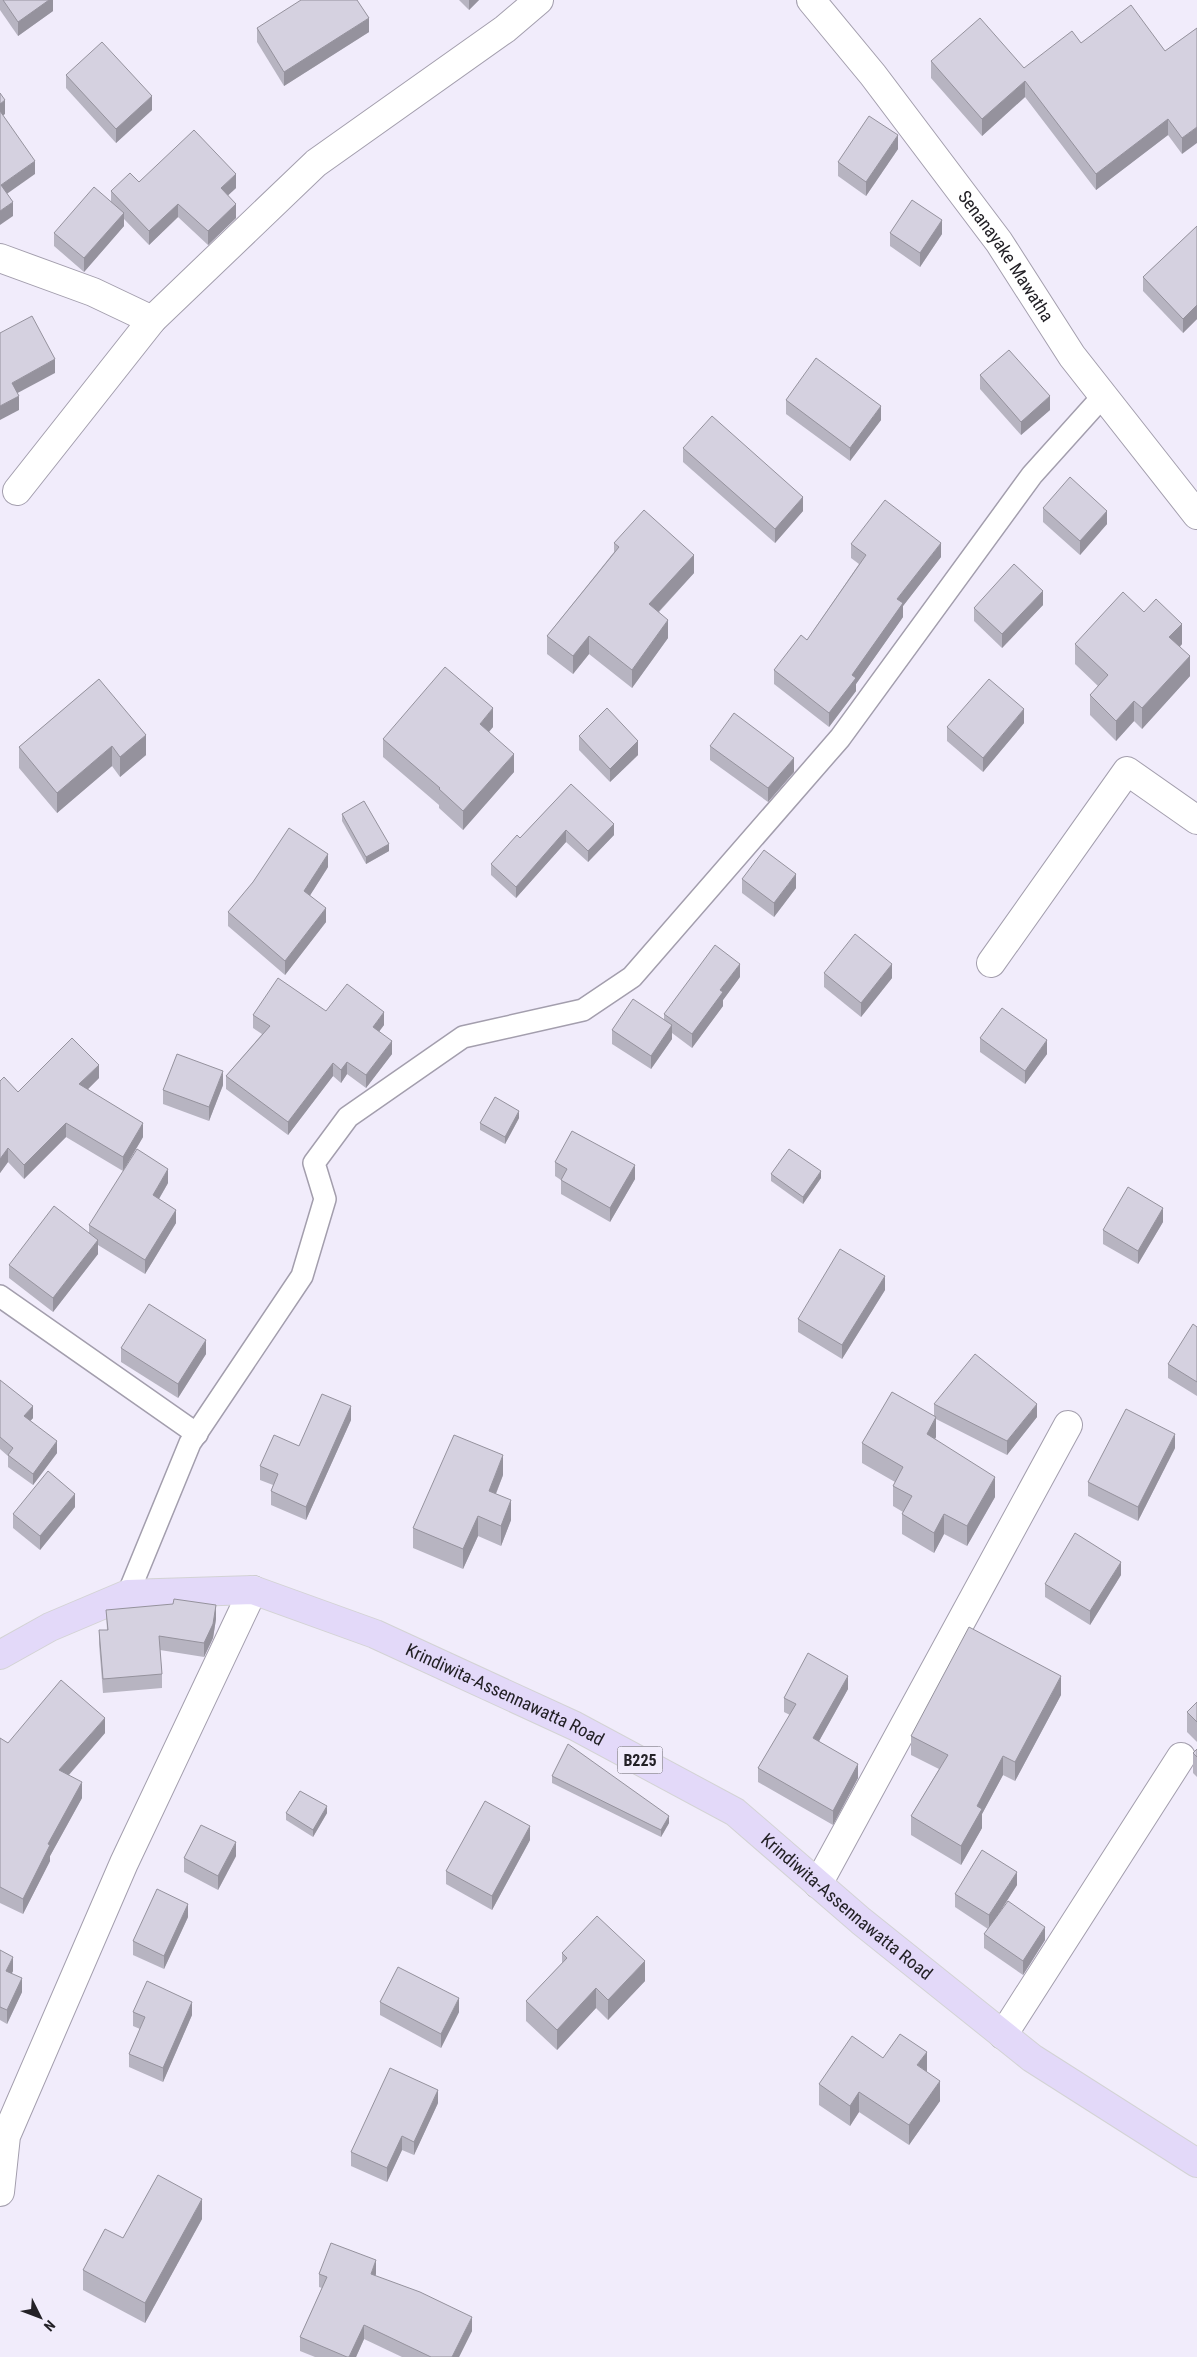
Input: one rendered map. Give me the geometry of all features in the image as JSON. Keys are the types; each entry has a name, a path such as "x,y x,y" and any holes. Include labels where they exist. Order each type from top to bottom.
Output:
{"main road":[{"name":"Krindiwita-Assennawatta Road","path":"0,1655 50,1627 128,1594 253,1590 375,1634 575,1726 735,1812 818,1884 1032,2058 1197,2163"}],"street":[{"path":"17,491 152,320 316,163 505,29 539,0"},
{"name":"Senanayake Mawatha","path":"811,0 873,75 999,242 1072,356 1197,515"},
{"path":"0,258 92,292 152,320"},
{"path":"991,963 1127,772 1197,820"},
{"path":"818,1884 1068,1425"},
{"path":"0,2192 6,2136 124,1863 253,1590"},
{"path":"1003,2035 1181,1757"}],"lane":[{"path":"128,1594 190,1443 302,1276 324,1199 314,1163 348,1117 463,1037 583,1010 632,976 840,738 1032,475 1103,396"},
{"path":"0,1296 197,1434"}],"building":[{"path":"3,0 49,0 18,22"},
{"path":"301,0 357,0 369,18 284,72 257,28"},
{"path":"1131,5 1165,51 1197,28 1197,127 1182,138 1168,119 1096,174 1025,81 982,119 931,61 980,18 1024,68 1072,31 1081,43"},
{"path":"102,42 152,96 116,129 66,75"},
{"path":"0,93 5,100 0,104"},
{"path":"0,111 35,161 1,185 13,202 0,211"},
{"path":"869,116 898,135 866,182 838,162"},
{"path":"194,130 236,174 221,188 236,204 208,231 178,204 149,231 111,191 130,173 139,182"},
{"path":"94,187 124,213 84,258 54,233"},
{"path":"912,200 942,220 920,253 890,233"},
{"path":"1197,226 1197,305 1183,319 1143,277"},
{"path":"32,316 55,359 12,383 19,396 0,406 0,333"},
{"path":"1009,350 1050,396 1021,422 980,375"},
{"path":"816,358 881,406 850,448 786,400"},
{"path":"712,416 803,497 775,529 683,448"},
{"path":"1070,477 1107,511 1080,541 1043,508"},
{"path":"885,500 941,543 897,599 903,603 852,675 856,678 829,713 774,670 801,635 807,640 866,555 851,544"},
{"path":"644,510 694,555 649,604 668,620 632,670 589,636 573,656 547,636 619,547 614,543"},
{"path":"1014,564 1043,591 1002,634 974,608"},
{"path":"1123,592 1144,612 1156,599 1182,624 1169,637 1190,656 1142,708 1134,701 1116,721 1090,695 1108,675 1075,644"},
{"path":"445,667 493,708 480,724 514,754 463,811 440,788 383,739"},
{"path":"99,679 146,735 120,757 112,746 57,793 19,747"},
{"path":"989,679 1024,709 983,758 947,727"},
{"path":"607,708 638,741 610,769 579,736"},
{"path":"734,713 794,758 768,788 710,746"},
{"path":"571,784 614,824 588,851 566,830 516,887 491,864 517,835 520,838"},
{"path":"364,801 389,844 366,857 342,814"},
{"path":"289,828 328,854 304,891 326,908 285,961 228,912 253,882"},
{"path":"764,850 796,874 774,903 742,879"},
{"path":"855,934 892,964 861,1003 824,973"},
{"path":"715,945 740,964 720,990 723,992 692,1034 664,1014"},
{"path":"278,978 326,1011 347,984 384,1012 373,1027 392,1041 366,1075 347,1062 341,1070 333,1063 288,1122 226,1076 270,1026 253,1015"},
{"path":"633,999 672,1025 651,1056 612,1030"},
{"path":"1002,1008 1047,1040 1025,1071 980,1038"},
{"path":"72,1038 99,1065 79,1084 143,1123 123,1157 66,1123 24,1165 8,1148 0,1159 0,1081 4,1077 18,1092"},
{"path":"177,1054 223,1071 209,1107 163,1090"},
{"path":"495,1097 519,1111 505,1137 480,1123"},
{"path":"572,1131 635,1165 610,1208 561,1180 567,1169 555,1162"},
{"path":"137,1149 168,1169 153,1195 176,1210 145,1260 89,1225"},
{"path":"789,1149 821,1171 803,1197 771,1174"},
{"path":"1128,1187 1163,1208 1138,1251 1103,1230"},
{"path":"54,1206 98,1240 53,1298 9,1265"},
{"path":"840,1249 885,1276 842,1345 798,1319"},
{"path":"149,1304 206,1340 178,1384 121,1348"},
{"path":"1193,1324 1197,1327 1197,1382 1168,1364"},
{"path":"975,1354 1037,1404 1007,1441 934,1404"},
{"path":"0,1380 33,1406 24,1416 57,1441 33,1474 8,1455 13,1448 0,1437"},
{"path":"892,1392 936,1417 927,1434 995,1477 967,1526 944,1514 934,1533 902,1514 912,1496 893,1486 903,1467 862,1443"},
{"path":"322,1394 351,1406 306,1507 271,1491 278,1474 260,1466 274,1435 299,1446"},
{"path":"1126,1409 1175,1434 1138,1507 1088,1482"},
{"path":"454,1435 503,1455 489,1491 511,1500 501,1526 478,1516 463,1549 413,1528"},
{"path":"48,1471 75,1494 40,1536 13,1514"},
{"path":"1075,1533 1121,1562 1090,1611 1045,1584"},
{"path":"174,1599 216,1605 213,1624 204,1643 159,1636 162,1674 103,1679 99,1630 108,1630 106,1610 173,1604"},
{"path":"969,1627 1061,1676 1015,1762 1003,1756 977,1806 982,1809 961,1846 911,1816 948,1755 911,1736"},
{"path":"808,1653 848,1676 813,1738 858,1764 833,1811 758,1768 796,1704 784,1698"},
{"path":"61,1680 105,1718 59,1770 82,1782 48,1844 50,1845 23,1899 0,1887 0,1738 8,1743"},
{"path":"1197,1702 1197,1722 1187,1712"},
{"path":"568,1744 669,1816 661,1830 552,1776"},
{"path":"1197,1749 1197,1757 1193,1753"},
{"path":"300,1791 327,1806 313,1830 286,1813"},
{"path":"485,1801 530,1826 492,1896 446,1871"},
{"path":"201,1825 236,1842 218,1876 184,1858"},
{"path":"982,1850 1017,1872 989,1915 955,1894"},
{"path":"157,1889 188,1904 164,1956 133,1941"},
{"path":"1008,1901 1045,1927 1023,1961 984,1934"},
{"path":"597,1916 645,1961 608,2000 596,1988 557,2030 526,2001 567,1958 562,1953"},
{"path":"0,1950 13,1957 6,1971 22,1978 7,2010 0,2007"},
{"path":"398,1967 459,1998 441,2034 380,2002"},
{"path":"147,1981 192,2002 163,2068 129,2054 145,2017 133,2012"},
{"path":"900,2034 927,2052 917,2065 940,2081 909,2125 859,2092 850,2106 819,2084 852,2036 883,2058"},
{"path":"390,2068 438,2090 414,2142 402,2136 387,2168 351,2152"},
{"path":"158,2175 202,2199 145,2303 83,2270 105,2229 123,2238"},
{"path":"331,2243 376,2260 371,2274 420,2292 472,2317 452,2357 431,2357 364,2325 349,2357 300,2337 327,2277 319,2274"}]}
